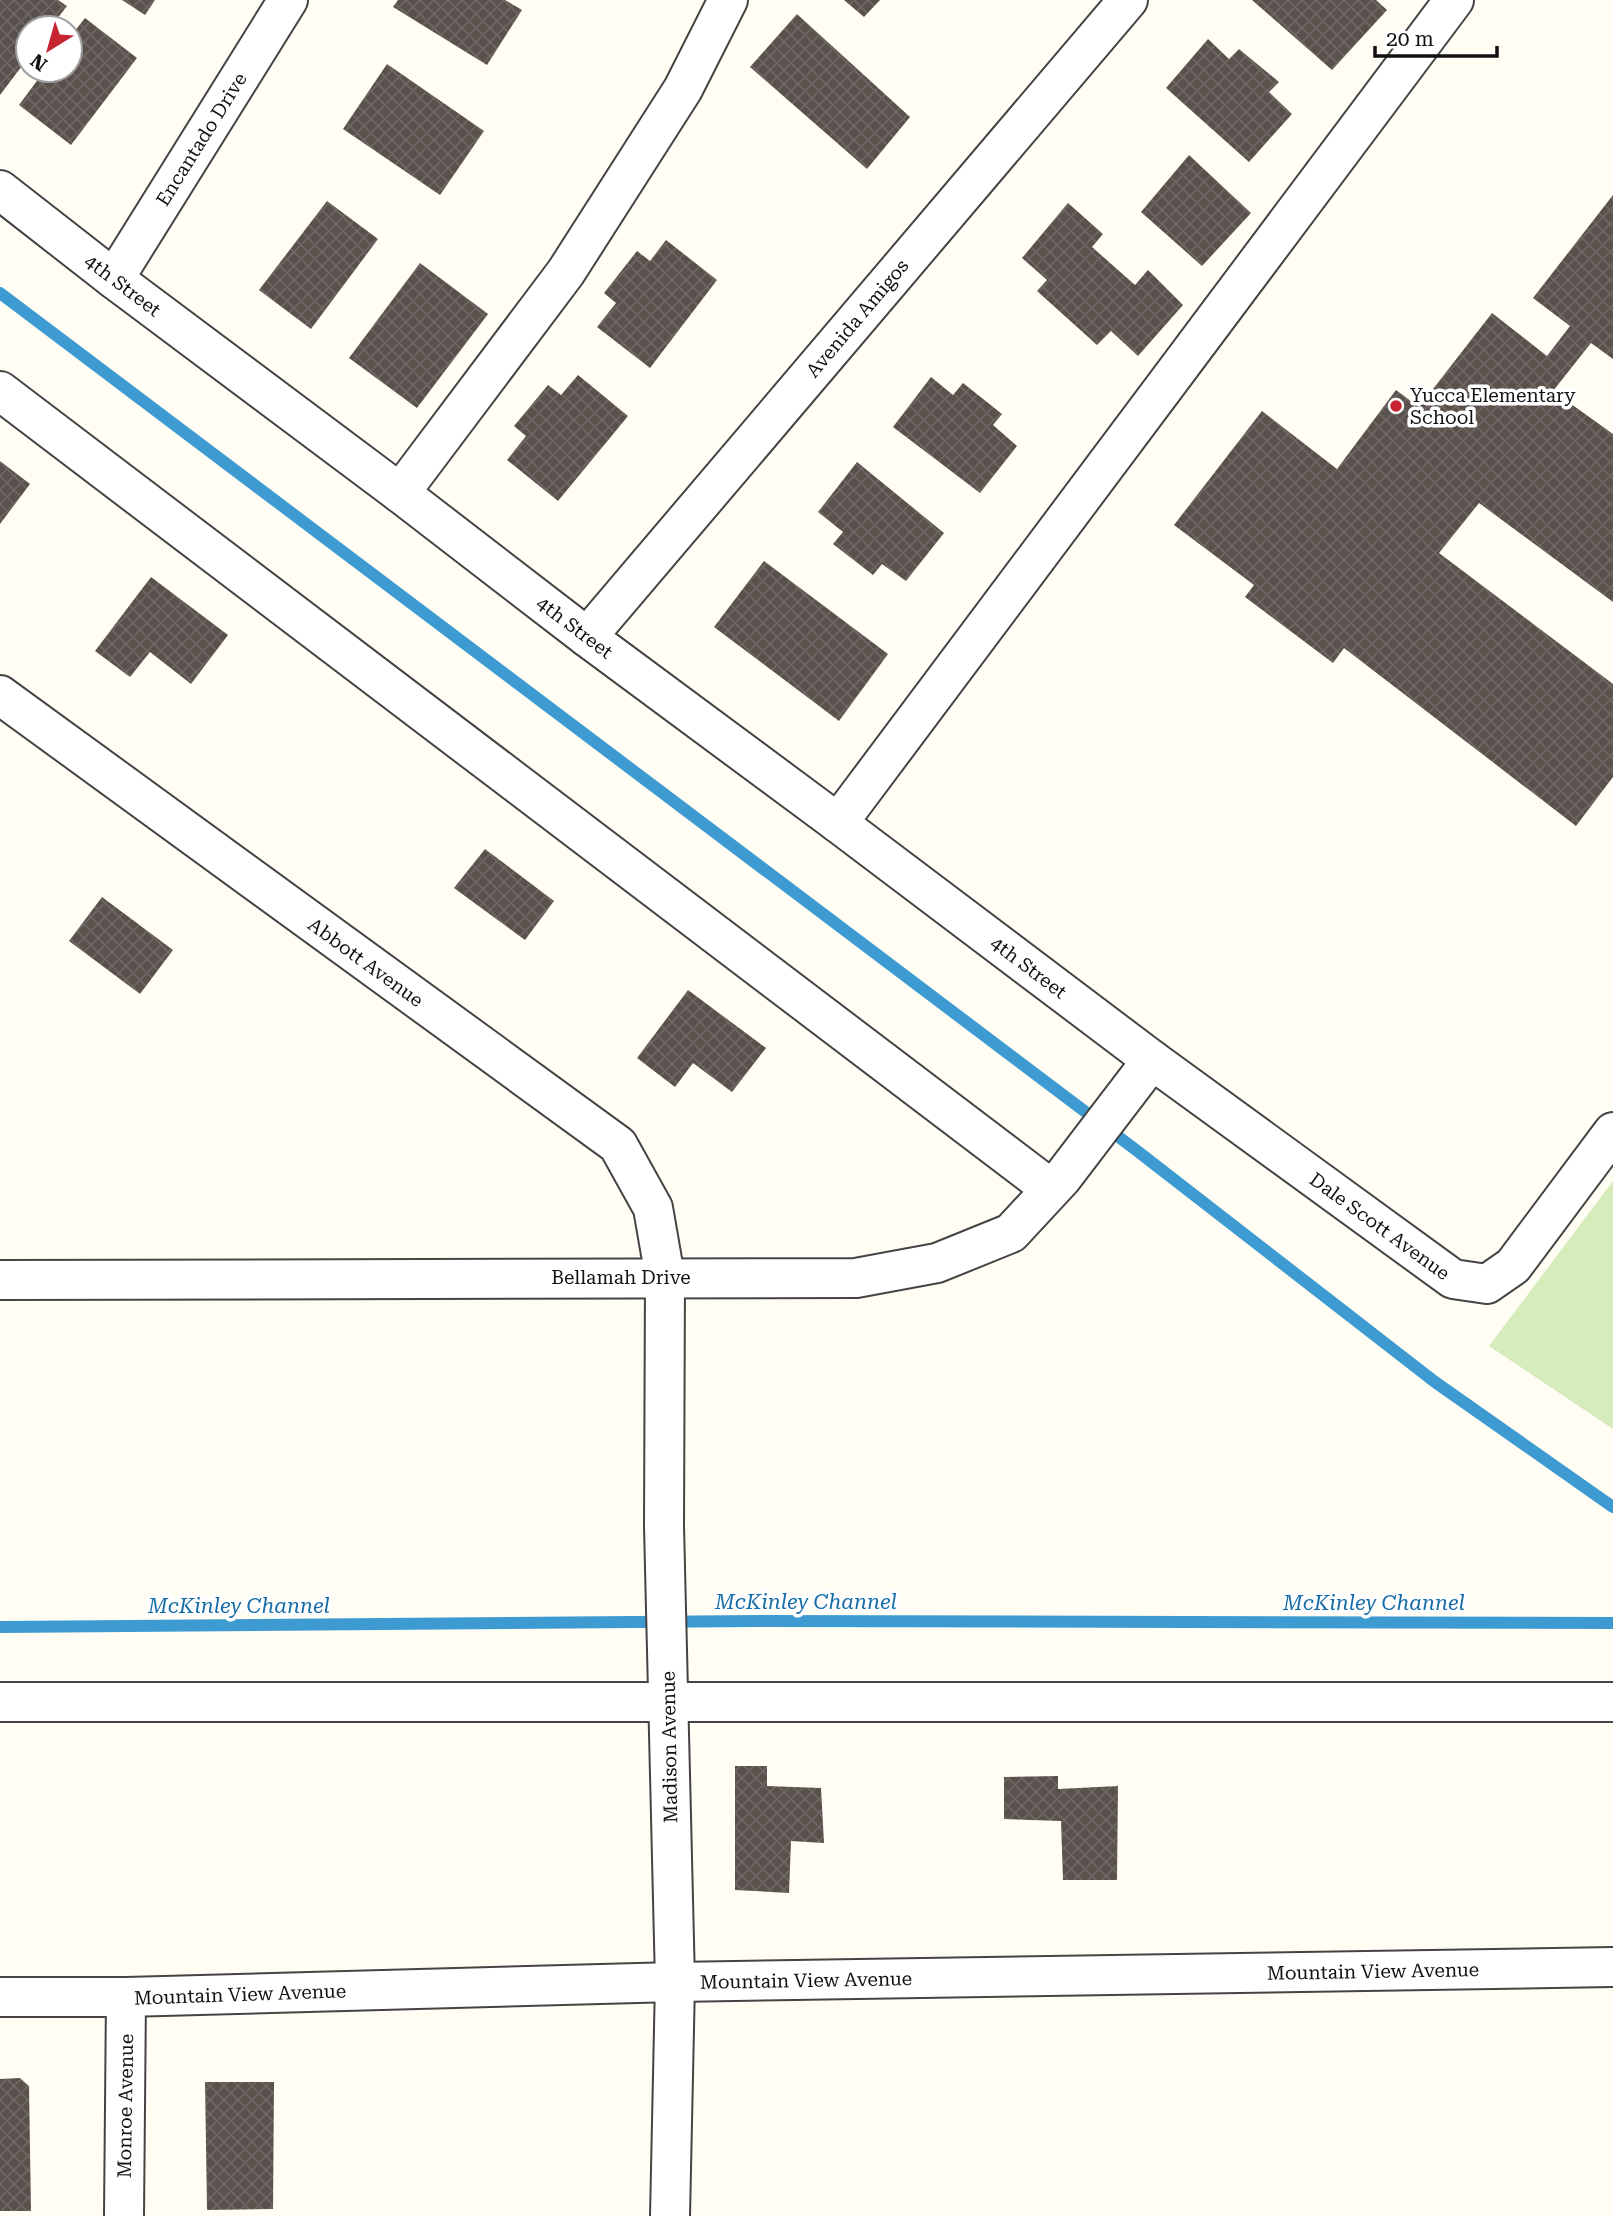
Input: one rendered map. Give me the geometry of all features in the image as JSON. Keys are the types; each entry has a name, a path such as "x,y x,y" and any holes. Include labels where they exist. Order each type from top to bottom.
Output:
{"street":[{"name":"Encantado Drive","path":"114,279 288,0"},
{"path":"400,493 566,272 683,89 727,0"},
{"name":"Avenida Amigos","path":"587,637 1128,0"},
{"path":"838,822 1454,0"},
{"name":"4th Street","path":"0,190 587,637 838,822 1152,1060"},
{"path":"0,391 1057,1184"},
{"name":"Abbott Avenue","path":"0,695 618,1145 653,1208 665,1277"},
{"name":"Bellamah Drive","path":"0,1280 856,1278 937,1263 1011,1233 1057,1184 1152,1060"},
{"name":"Dale Scott Avenue","path":"1152,1060 1453,1279 1487,1284 1513,1266 1613,1132"},
{"name":"Madison Avenue","path":"665,1277 664,1526 674,1982 670,2216"},
{"path":"0,1702 1613,1702"},
{"name":"Mountain View Avenue","path":"0,1997 126,1997 674,1982 1613,1967"},
{"name":"Monroe Avenue","path":"124,2216 126,1997"}],"green space":[{"path":"1613,1181 1613,1429 1489,1346"}],"building":[{"path":"0,0 58,0 67,6 61,14 14,14 14,76 0,95"},
{"path":"122,0 155,0 145,15"},
{"path":"398,0 505,0 522,10 487,65 393,7"},
{"path":"844,0 880,0 864,17"},
{"path":"1252,0 1376,0 1387,10 1332,70"},
{"path":"797,14 910,117 867,169 750,67"},
{"path":"84,19 137,58 71,145 19,105 35,84 84,84"},
{"path":"1208,39 1229,59 1239,49 1279,82 1269,92 1292,114 1249,162 1166,88"},
{"path":"387,64 484,131 440,195 343,129"},
{"path":"1189,155 1251,213 1202,266 1141,212"},
{"path":"1613,195 1613,359 1591,343 1553,391 1613,434 1613,602 1479,503 1439,553 1613,684 1613,777 1576,826 1344,648 1333,663 1245,597 1254,585 1174,525 1262,411 1337,469 1396,390 1419,407 1492,313 1547,356 1570,326 1533,298"},
{"path":"327,201 378,239 311,329 259,290"},
{"path":"1068,203 1103,234 1092,247 1135,285 1148,270 1183,305 1138,356 1111,331 1097,345 1037,291 1047,280 1022,258"},
{"path":"666,240 717,280 650,368 597,327 616,303 604,293 637,251 650,261"},
{"path":"420,263 488,314 417,408 349,358"},
{"path":"578,375 628,416 558,501 507,460 526,436 514,426 548,385 561,395"},
{"path":"931,377 953,395 963,383 1002,414 993,425 1017,446 980,493 893,427"},
{"path":"0,461 30,484 0,524"},
{"path":"857,462 944,533 906,581 882,564 873,575 833,544 843,532 818,512"},
{"path":"764,561 888,654 839,721 714,627"},
{"path":"151,577 228,635 191,684 150,652 130,677 95,651"},
{"path":"485,849 554,901 525,940 454,888"},
{"path":"102,897 173,950 140,994 69,941"},
{"path":"688,990 766,1048 732,1092 693,1063 675,1087 637,1058"},
{"path":"735,1766 767,1766 767,1786 821,1788 824,1843 791,1841 789,1893 735,1890"},
{"path":"1058,1776 1058,1789 1118,1786 1117,1880 1063,1880 1061,1821 1004,1819 1004,1777"},
{"path":"20,2078 29,2086 31,2211 0,2211 0,2079"},
{"path":"205,2082 274,2082 273,2209 207,2210"}],"waterway":[{"path":"0,293 1136,1150 1435,1382 1613,1507"},
{"name":"McKinley Channel","path":"0,1627 757,1621 1613,1623"}],"place":[{"name":"Yucca Elementary School","path":"1396,406"}]}
